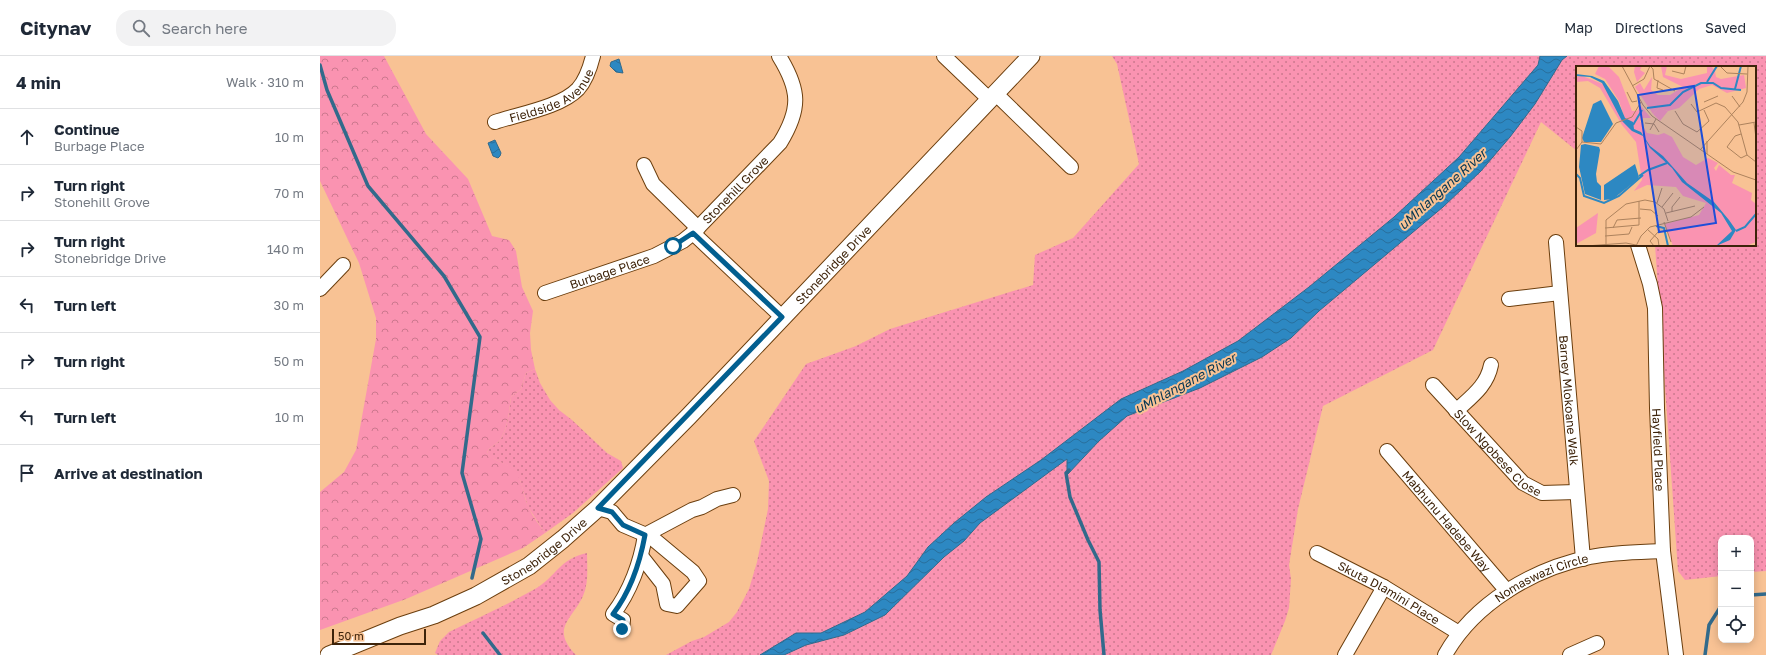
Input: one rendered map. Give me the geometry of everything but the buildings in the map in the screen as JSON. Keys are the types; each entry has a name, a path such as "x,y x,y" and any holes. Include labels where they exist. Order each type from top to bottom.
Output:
{"street":[{"name":"Fieldside Avenue","path":"495,122 552,104 568,97 578,90 584,80 590,68 592,56"},
{"name":"Stonehill Grove","path":"780,56 794,84 796,101 794,114 788,130 780,143 696,230 782,317"},
{"path":"944,56 992,96 1071,167"},
{"name":"Stonebridge Drive","path":"329,655 400,626 434,615 476,596 529,566 563,539 598,508 1031,56"},
{"path":"644,166 653,184 696,230"},
{"name":"Burbage Place","path":"545,293 654,256 673,246 696,230"},
{"name":"Barney Mlokoane Walk","path":"1556,242 1576,492 1583,559"},
{"name":"Hayfield Place","path":"1638,246 1650,284 1655,308 1657,431 1664,551 1676,655"},
{"path":"320,289 343,265"},
{"path":"1509,298 1560,293"},
{"path":"1456,411 1488,379 1491,365"},
{"name":"Slow Ngobese Close","path":"1433,385 1522,483 1542,493 1576,492"},
{"name":"Mabhunu Hadebe Way","path":"1387,452 1507,591"},
{"path":"645,535 692,510 702,507 717,499 733,495"},
{"path":"598,508 612,512 623,525 651,537 688,568 699,581 677,606 666,604 663,584 641,556"},
{"path":"622,629 623,620 613,614 629,585 641,556 645,535"},
{"name":"Nomaswazi Circle","path":"1445,655 1459,633 1483,609 1507,591 1538,574 1583,559 1611,554 1664,551"},
{"name":"Skuta Dlamini Place","path":"1317,554 1384,588 1459,633"},
{"path":"1345,655 1384,588"},
{"path":"1570,655 1597,643"}],"green space":[{"path":"320,56 384,56 426,134 468,179 492,236 509,240 516,251 522,287 533,311 530,333 531,350 535,369 526,373 521,389 511,397 508,420 502,437 487,452 493,458 512,468 518,475 526,502 545,533 523,548 406,599 320,630 320,492 344,472 356,450 376,339 376,318 359,263 320,181"},
{"path":"1112,56 1766,56 1766,571 1754,572 1754,535 1718,535 1718,576 1685,580 1678,571 1655,246 1756,246 1756,66 1576,66 1576,150 1541,122 1433,350 1323,406 1298,509 1289,565 1291,579 1289,608 1271,655 666,655 692,641 704,637 729,622 737,612 749,589 757,562 768,509 769,481 754,441 806,364 856,346 890,329 1033,285 1035,255 1073,238 1139,164 1117,64"},
{"path":"535,369 540,383 550,400 607,453 621,461 623,468 573,513 545,533 528,507 520,480 508,466 490,457 487,452 502,437 508,420 511,397 521,389 526,373"},
{"path":"587,553 585,591 569,618 564,631 568,646 576,655 438,655 435,653 440,641 449,632 535,589 570,559"}],"water":[{"name":"uMhlangane River","path":"1540,56 1567,56 1562,60 1535,104 1510,137 1481,171 1443,207 1319,311 1291,338 1262,357 1200,388 1127,416 1099,441 1067,475 1067,459 980,523 964,541 944,557 885,615 844,635 806,645 784,655 760,655 796,633 821,633 865,612 907,576 928,547 954,523 986,497 1041,460 1121,399 1183,371 1238,341 1309,287 1394,217 1459,157 1538,65"},
{"path":"619,59 623,73 616,72 610,66 611,62"},
{"path":"495,140 501,153 498,158 493,156 488,143"}],"waterway":[{"path":"320,65 327,90 368,186 444,276 480,337 462,473 481,539 472,578"},
{"path":"1069,470 1066,473 1070,497 1099,562 1100,610 1104,655"},
{"path":"1754,595 1766,594"},
{"path":"1705,655 1709,625 1720,607"},
{"path":"483,633 500,655"}],"route":[{"path":"622,629 623,620 613,614 629,585 641,556 645,535 623,525 612,512 598,508 689,416 782,317 693,233 683,241 673,246"}]}
